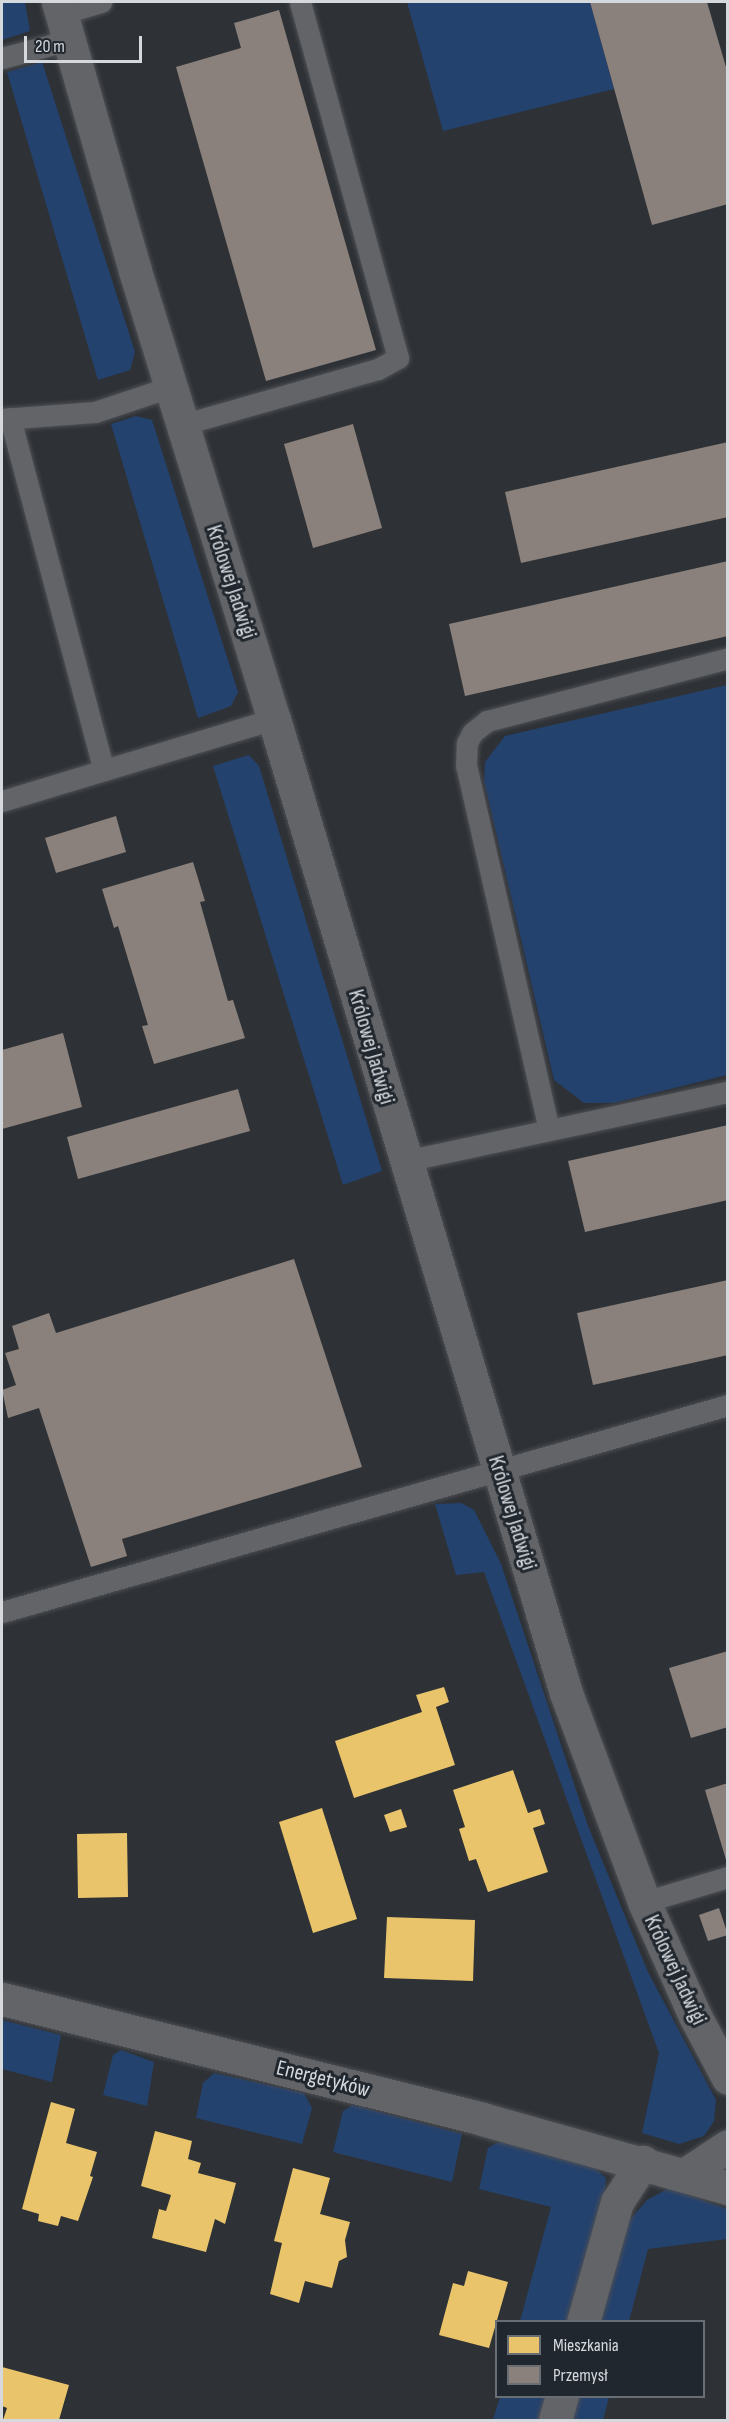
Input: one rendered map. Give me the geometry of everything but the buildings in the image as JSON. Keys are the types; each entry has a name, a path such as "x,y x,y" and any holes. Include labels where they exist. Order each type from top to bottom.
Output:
{"street":[{"name":"Królowej Jadwigi","path":"63,18 181,425 274,719 566,1694 644,1902 695,2016 728,2078"},
{"name":"Energetyków","path":"2,1998 644,2162 728,2188"},
{"path":"686,2174 728,2146"},
{"path":"584,2320 617,2202 644,2162"},
{"path":"555,2421 562,2398"}],"lane":[{"path":"2,58 63,18 101,2"},
{"path":"181,425 378,369 398,358 300,2"},
{"path":"103,768 6,419 95,412 170,387"},
{"path":"549,1130 466,766 467,743 472,733 487,721 728,658"},
{"path":"2,801 103,768 274,719"},
{"path":"405,1161 728,1092"},
{"path":"2,1612 728,1405"},
{"path":"644,1902 728,1877"}],"shaded area":[{"path":"2,2 25,2 30,31 2,40"},
{"path":"407,2 590,2 614,89 443,131"},
{"path":"42,62 135,352 130,370 98,380 7,72"},
{"path":"136,416 152,420 238,692 231,706 198,718 111,424"},
{"path":"727,685 727,1075 614,1103 584,1103 554,1080 484,781 485,762 505,736"},
{"path":"249,755 259,766 382,1171 343,1185 213,766"},
{"path":"461,1503 474,1510 501,1564 588,1826 648,1972 716,2100 714,2121 704,2136 679,2144 642,2133 659,2053 484,1572 456,1575 435,1504"},
{"path":"2,2020 61,2035 52,2082 2,2069"},
{"path":"121,2050 154,2062 147,2106 103,2095 113,2055"},
{"path":"214,2073 304,2093 312,2108 302,2144 196,2118 203,2083"},
{"path":"353,2105 462,2134 452,2182 333,2152 343,2111"},
{"path":"500,2141 589,2163 606,2178 605,2194 568,2320 520,2320 551,2207 479,2189 488,2148"},
{"path":"669,2188 727,2209 727,2239 648,2249 629,2320 597,2320 629,2221 647,2200"},
{"path":"500,2398 546,2398 539,2420 493,2420"},
{"path":"573,2398 609,2398 603,2420 566,2420"}]}
